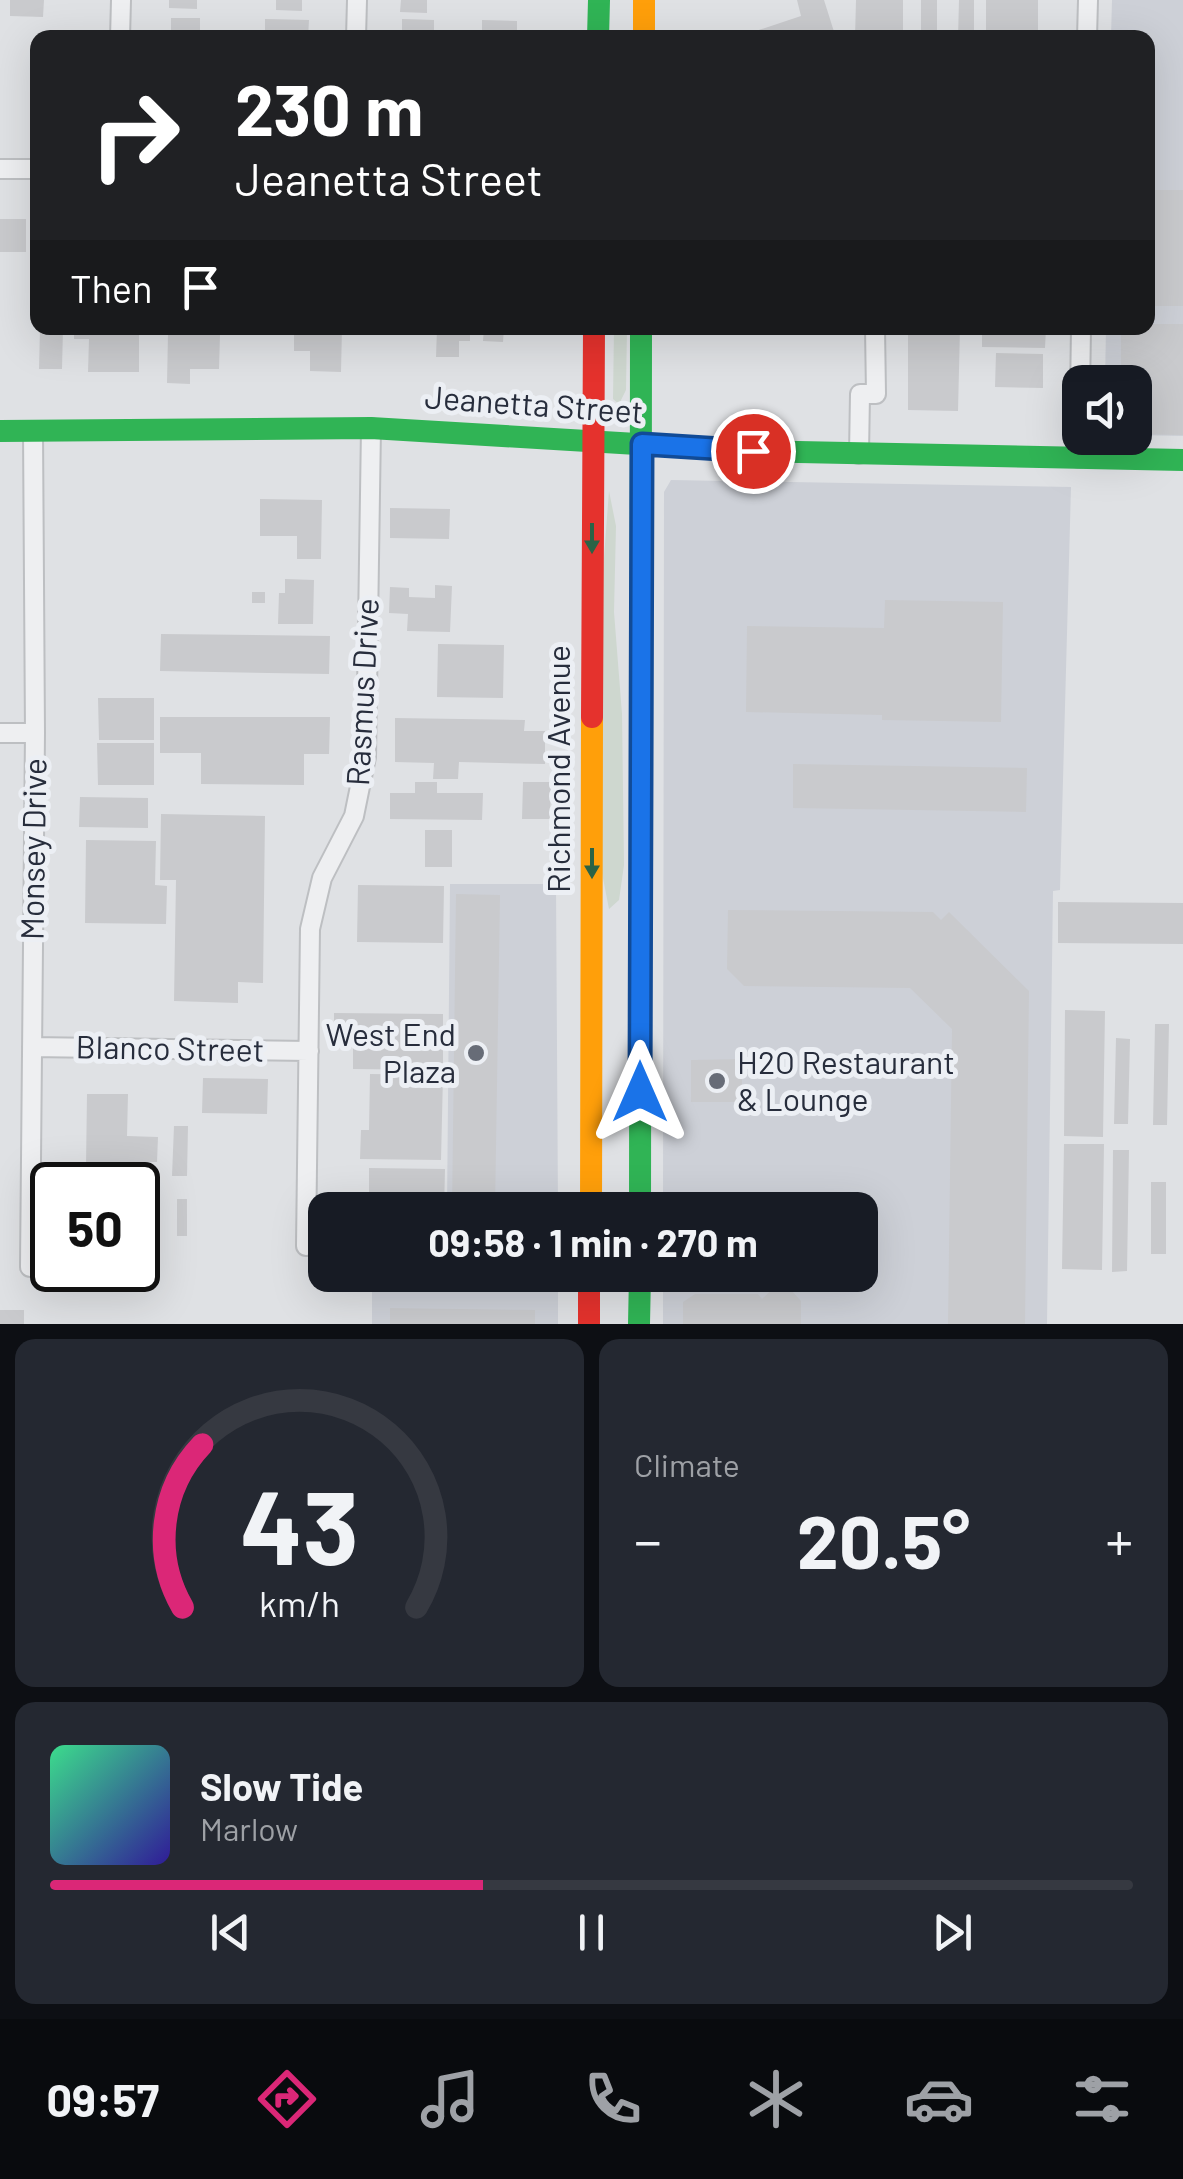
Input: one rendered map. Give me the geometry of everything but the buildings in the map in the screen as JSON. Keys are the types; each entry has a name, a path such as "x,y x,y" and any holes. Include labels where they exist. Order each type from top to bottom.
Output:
{"main road":[{"path":"598,30 599,0"},
{"path":"644,0 644,30"},
{"name":"Richmond Avenue","path":"591,1192 594,335"},
{"path":"640,1192 641,335"},
{"name":"Jeanetta Street","path":"0,431 370,428 753,451 1183,460"},
{"path":"589,1292 590,1324"},
{"path":"640,1292 640,1324"}],"street":[{"path":"120,0 120,30"},
{"path":"356,30 357,0"},
{"path":"1087,30 1088,0"},
{"path":"0,169 30,169"},
{"path":"859,454 860,394 876,394 875,335"},
{"path":"1078,458 1081,335"},
{"name":"Rasmus Drive","path":"306,1246 310,929 322,878 354,816 366,757 370,428"},
{"name":"Monsey Drive","path":"31,1162 33,431"},
{"path":"0,732 35,734"},
{"name":"Blanco Street","path":"32,1047 308,1051"}],"shaded area":[{"path":"1112,0 1183,0 1183,436 1152,435 1152,365 1105,365 1106,335 1155,335 1155,30 1111,30"},
{"path":"614,335 627,335 626,390 619,404 613,399"},
{"path":"671,480 1071,487 1060,890 1053,891 1047,1324 663,1324 663,1292 878,1292 878,1192 663,1192 664,492"},
{"path":"609,491 616,526 614,612 622,714 624,865 619,900 609,909 602,873 601,597"},
{"name":"West End Plaza","path":"450,884 556,884 558,1192 447,1192"},
{"path":"372,1292 558,1292 558,1324 372,1324"}],"traffic: fast":[{"path":"598,30 599,0"},
{"path":"640,1192 641,335"},
{"path":"0,431 371,428 753,451 1183,460"},
{"path":"639,1324 640,1292"}],"traffic: slow":[{"path":"644,0 644,30"},
{"path":"591,1192 592,717"}],"traffic: jam":[{"path":"592,717 594,335"},
{"path":"589,1292 589,1324"}],"place":[{"name":"West End Plaza","path":"476,1053"},
{"name":"H2O Restaurant & Lounge","path":"717,1081"}],"route":[{"path":"640,1092 642,444 753,451"}]}
